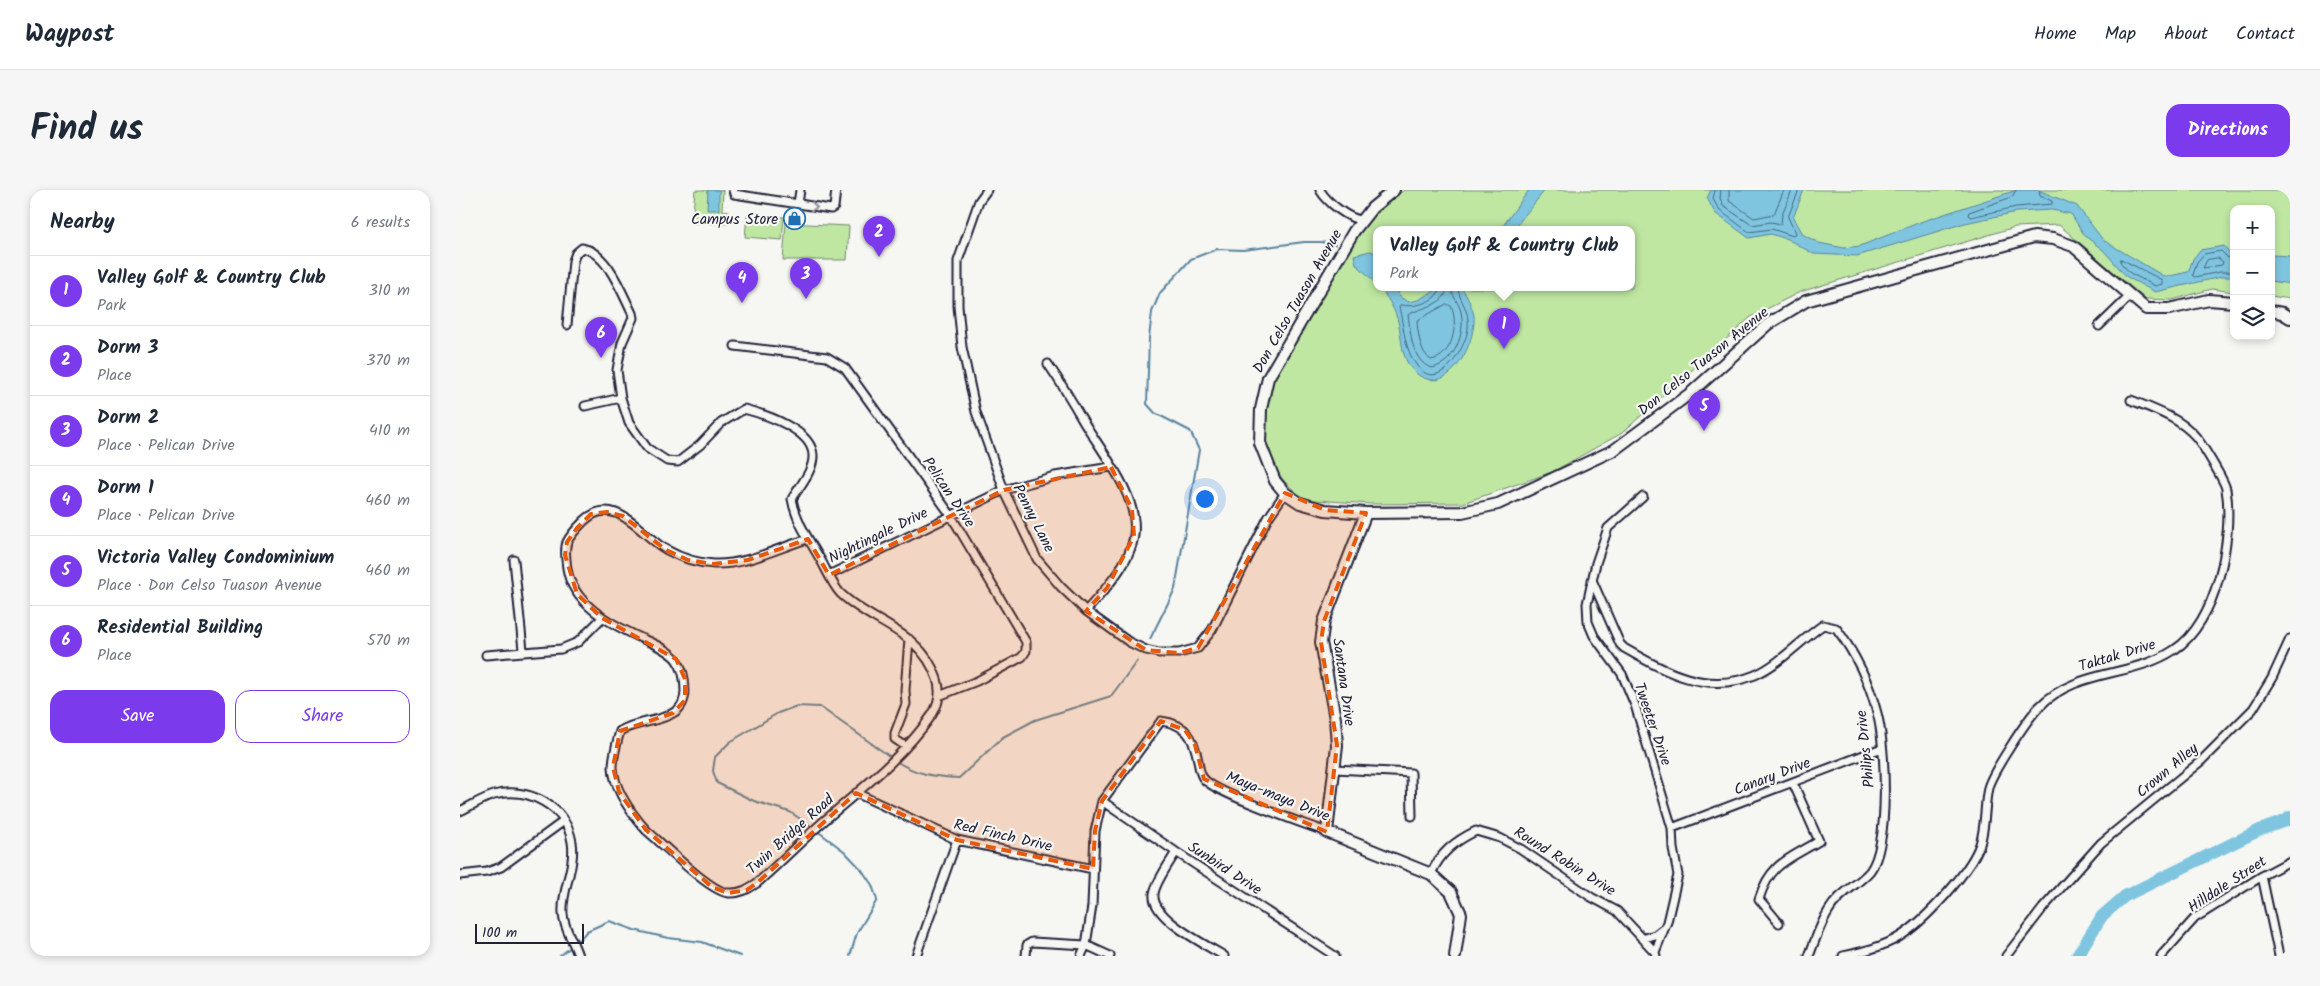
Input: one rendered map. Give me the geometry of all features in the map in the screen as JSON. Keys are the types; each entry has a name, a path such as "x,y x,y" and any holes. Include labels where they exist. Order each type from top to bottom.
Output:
{"street":[{"path":"733,190 734,194 833,209 836,190"},
{"path":"798,204 800,190"},
{"name":"Penny Lane","path":"987,190 979,202 958,261 958,306 962,347 976,412 1004,490 1037,558 1086,611 1129,642 1146,650 1159,653 1179,653 1198,648 1212,630 1268,518 1285,493"},
{"path":"1320,190 1331,203 1356,219 1363,220"},
{"name":"Don Celso Tuason Avenue","path":"1394,190 1372,208 1323,282 1268,378 1261,409 1260,443 1269,470 1285,493 1300,503 1325,510 1366,513 1462,512 1498,504 1614,450 1692,392 1768,324 1806,301 2034,237 2052,239 2073,246 2146,309 2169,309 2209,300 2230,302"},
{"path":"567,325 573,261 576,253 582,248 591,250 612,273 632,313 633,318 622,343 617,370 621,398 629,423 647,448 667,461 678,462 700,445 721,423 744,409 765,414 791,426 810,446 813,457 808,471 792,499 795,515 808,539 838,591 859,609 909,639 928,657 938,682 940,696"},
{"path":"2100,326 2130,296"},
{"path":"2275,312 2282,313 2290,318"},
{"name":"Pelican Drive","path":"736,346 828,357 845,368 950,514 1026,642 1026,651 1022,656 978,681 940,696"},
{"path":"1048,364 1062,384 1111,467 1121,480 1132,509 1134,536 1125,559 1107,588 1086,611"},
{"path":"585,406 621,398"},
{"name":"Taktak Drive","path":"1843,956 1863,952 1899,937 1920,921 1956,882 1980,845 1985,824 1988,787 1995,771 2039,707 2073,682 2138,666 2174,651 2192,636 2215,593 2229,525 2226,487 2196,437 2168,415 2131,400"},
{"name":"Nightingale Drive","path":"828,575 900,541 950,514 1004,490 1055,476 1111,467"},
{"name":"Tweeter Drive","path":"1643,497 1608,528 1592,580 1587,604 1588,622 1594,636 1622,674 1635,705 1672,828 1673,848 1678,875 1666,926 1655,954"},
{"name":"Twin Bridge Road","path":"808,539 748,560 712,564 688,560 666,550 623,516 607,512 591,514 577,528 567,542 565,555 568,574 577,594 602,618 661,647 676,659 685,679 684,700 674,713 630,724 620,731 613,767 619,792 636,820 712,887 728,893 746,890 757,883 820,824 886,768 932,714 940,696"},
{"name":"Santana Drive","path":"1327,832 1335,769 1335,719 1321,642 1324,621 1366,513"},
{"path":"514,560 523,650"},
{"name":"Philips Drive","path":"1592,580 1620,644 1659,668 1689,679 1722,684 1755,674 1823,625 1836,628 1849,645 1868,682 1878,715 1882,748 1884,803 1880,845 1870,870 1829,909 1809,956"},
{"path":"486,655 523,650 561,649 578,642 602,618"},
{"path":"904,748 895,738 895,733 906,704 905,690 909,639"},
{"name":"Crown Alley","path":"2006,956 2043,908 2101,843 2201,761 2253,709 2272,678 2290,639"},
{"name":"Maya-maya Drive","path":"1081,956 1086,944 1092,906 1095,832 1102,801 1161,721 1173,723 1185,730 1195,744 1204,779 1234,795 1431,874"},
{"name":"Canary Drive","path":"1672,828 1882,748"},
{"path":"1335,769 1411,773 1412,816"},
{"path":"1779,923 1759,899 1764,883 1772,870 1818,841 1793,782"},
{"path":"460,811 494,795 515,792 533,795 552,807 564,821 572,842 572,865 563,910 564,926 577,953"},
{"name":"Red Finch Drive","path":"856,793 957,840 1093,869"},
{"name":"Sunbird Drive","path":"1102,801 1335,956"},
{"path":"460,875 487,872 501,868 564,821"},
{"name":"Round Robin Drive","path":"1431,874 1438,859 1458,840 1476,831 1500,838 1521,849 1591,897 1617,911 1655,954"},
{"path":"916,956 957,840"},
{"path":"1176,852 1154,892 1154,904 1165,918 1224,956"},
{"name":"Hilldale Street","path":"2161,956 2196,918 2262,876 2290,862"},
{"path":"1431,874 1451,892 1460,914 1455,956"},
{"path":"2262,876 2278,956"},
{"path":"1642,938 1655,935 1666,926"},
{"path":"1026,956 1027,945 1032,942 1086,944 1110,956"}],"highlighted area":[{"path":"1111,467 1132,509 1134,536 1107,588 1086,611 1146,650 1179,653 1198,648 1285,493 1325,510 1366,513 1324,621 1321,642 1337,745 1327,832 1204,779 1195,745 1185,730 1161,721 1102,801 1095,831 1093,869 957,840 856,793 757,883 747,890 728,893 712,887 646,830 619,792 613,767 620,731 673,713 685,700 685,679 676,659 602,618 577,594 565,555 567,542 577,528 591,514 607,512 623,516 666,550 688,560 713,564 748,560 808,539 829,575 1004,490"}],"green space":[{"path":"695,190 723,190 722,210 729,211 729,224 692,223"},
{"path":"1404,190 2290,190 2290,299 2275,297 2275,205 2230,205 2230,291 2212,289 2172,300 2145,299 2059,225 2015,227 1800,292 1751,317 1622,433 1552,472 1463,503 1371,504 1303,499 1284,481 1272,464 1262,425 1272,380 1357,238 1377,211"},
{"path":"747,215 784,217 782,240 745,237"},
{"path":"786,223 849,226 847,260 783,260"}],"water":[{"path":"708,190 719,190 719,210 707,210"},
{"path":"1529,190 1545,190 1516,226 1503,226"},
{"path":"1711,190 1804,190 1793,218 1802,234 1819,243 1844,248 1860,246 1923,221 2017,190 2038,190 2077,206 2103,240 2165,277 2188,272 2193,259 2200,250 2224,246 2230,253 2230,277 2221,277 2155,292 2127,277 2103,250 2085,236 2071,214 2052,210 2017,212 1965,223 1857,256 1814,254 1787,239 1771,234 1749,238 1715,213 1707,198"},
{"path":"1373,252 1373,280 1356,264 1354,255"},
{"path":"2275,255 2290,256 2290,284 2275,282"},
{"path":"1382,291 1397,291 1400,297 1408,302 1418,300 1434,291 1464,291 1473,312 1473,327 1466,352 1459,364 1450,373 1440,379 1429,379 1417,374 1411,368 1404,355 1399,325 1390,302"}],"waterway":[{"path":"1150,639 1175,589 1199,450 1190,431 1155,413 1147,404 1149,338 1152,312 1160,293 1191,259 1217,249 1243,250 1304,242 1322,242 1335,245"},
{"path":"896,761 910,769 926,774 959,778 1003,737 1035,720 1111,696 1137,661"},
{"path":"850,956 857,933 877,900 872,885 862,870 844,851 790,812 754,801 717,783 713,771 715,757 730,742 778,713 797,706 820,707 892,758"},
{"path":"2077,956 2102,916 2125,896 2290,817"},
{"path":"576,943 587,931 609,921 634,930 668,938 702,942 740,956"},
{"path":"560,956 572,946"}],"place":[{"name":"Campus Store","path":"794,219"},
{"name":"Dorm 3","path":"879,257"},
{"name":"Dorm 2","path":"806,299"},
{"name":"Dorm 1","path":"742,303"},
{"name":"Valley Golf & Country Club","path":"1504,349"},
{"name":"Residential Building","path":"601,358"},
{"name":"Victoria Valley Condominium","path":"1704,431"}]}
